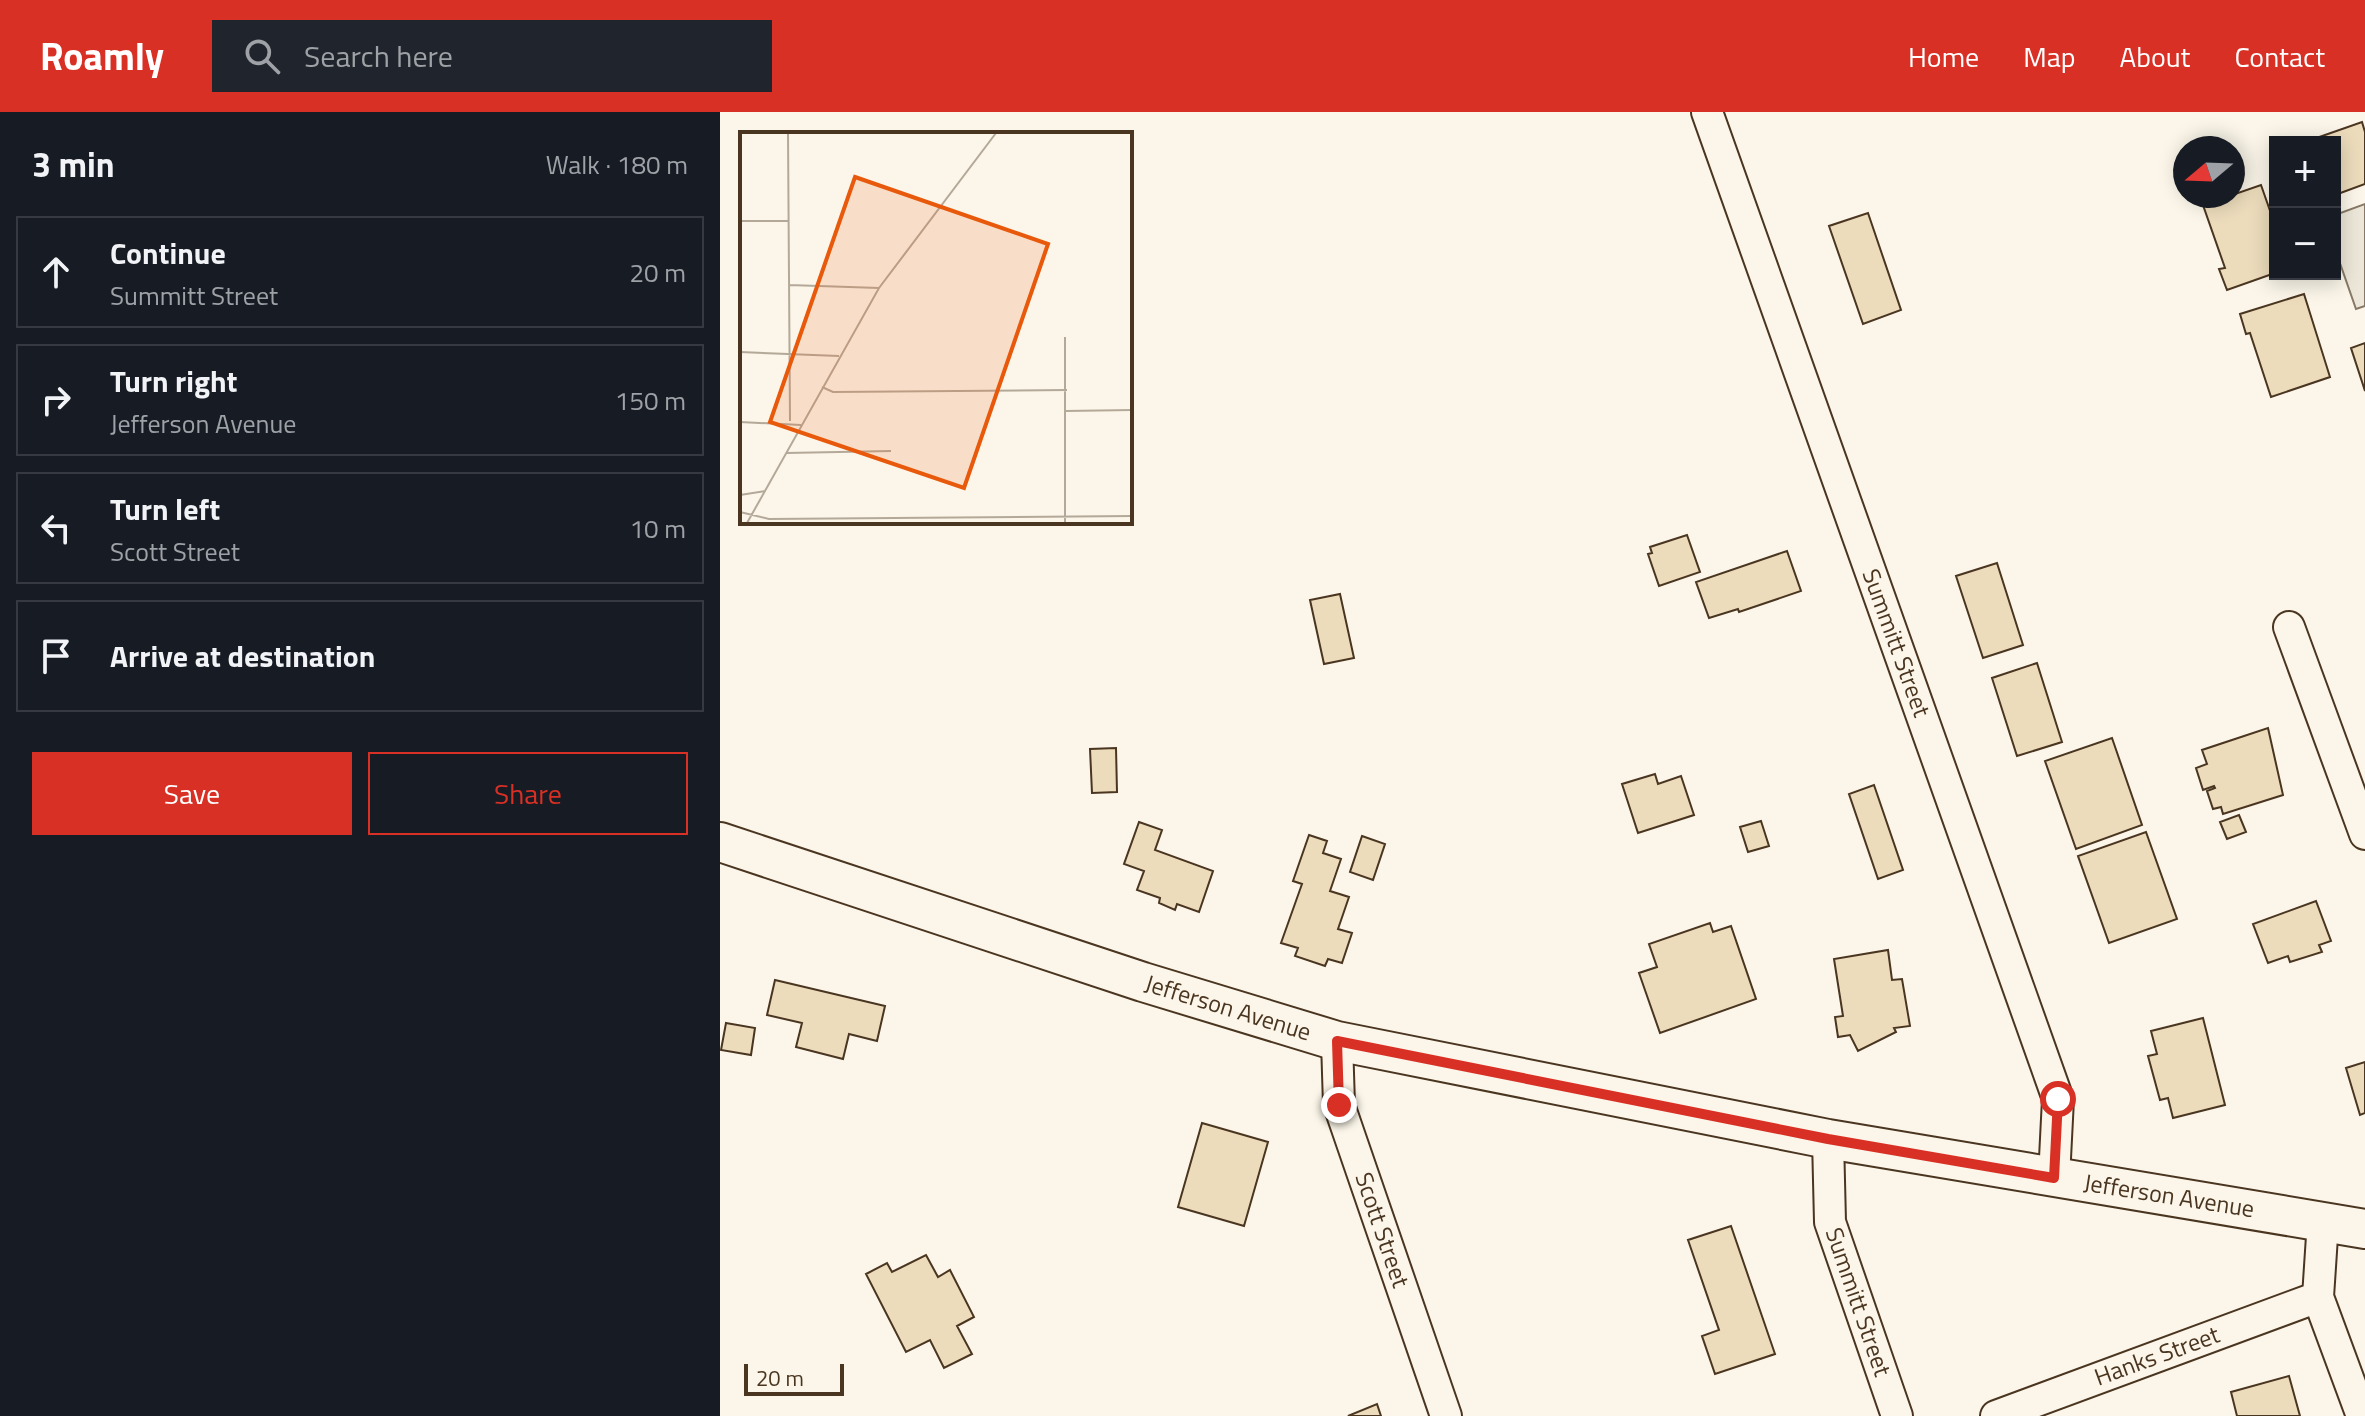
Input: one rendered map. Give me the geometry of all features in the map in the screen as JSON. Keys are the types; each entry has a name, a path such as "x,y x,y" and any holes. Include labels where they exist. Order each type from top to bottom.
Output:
{"street":[{"name":"Summitt Street","path":"1707,112 2058,1099 2054,1178"},
{"path":"2289,627 2365,834"},
{"name":"Jefferson Avenue","path":"720,842 1143,982 1337,1041 1828,1139 2365,1229"},
{"name":"Scott Street","path":"1337,1041 1339,1105 1446,1416"},
{"name":"Summitt Street","path":"1828,1139 1830,1222 1897,1416"},
{"path":"2323,1221 2318,1297 2362,1416"},
{"name":"Hanks Street","path":"1996,1416 2318,1297"}],"shaded area":[{"path":"2365,204 2365,306 2356,309 2341,266 2341,213"}],"building":[{"path":"2362,122 2365,132 2365,184 2341,193 2341,136 2322,136"},
{"path":"2261,185 2269,208 2269,275 2227,290 2219,269 2225,268 2204,208 2245,208 2245,191"},
{"path":"1868,213 1901,310 1863,324 1829,226"},
{"path":"2304,294 2330,377 2271,397 2250,333 2246,334 2240,314"},
{"path":"2365,343 2365,391 2351,348"},
{"path":"1687,535 1700,572 1659,586 1648,554 1652,553 1650,547"},
{"path":"1787,551 1801,591 1739,612 1738,609 1709,618 1696,582"},
{"path":"1997,563 2023,645 1983,658 1956,576"},
{"path":"1340,594 1354,658 1324,664 1310,600"},
{"path":"2037,663 2062,742 2017,756 1992,678"},
{"path":"2268,728 2283,795 2223,814 2221,807 2213,809 2207,791 2215,788 2203,790 2196,768 2207,764 2202,750"},
{"path":"2112,738 2142,825 2076,849 2045,761"},
{"path":"1116,748 1117,792 1092,793 1090,749"},
{"path":"1655,774 1658,784 1681,776 1694,815 1638,833 1622,784"},
{"path":"1874,785 1903,870 1878,879 1849,794"},
{"path":"2239,815 2246,832 2227,839 2220,822"},
{"path":"1761,821 1769,846 1748,852 1740,827"},
{"path":"1139,822 1162,830 1155,850 1213,871 1199,912 1177,904 1175,910 1159,903 1160,898 1137,890 1144,871 1124,864"},
{"path":"2146,832 2177,919 2109,943 2078,856"},
{"path":"1309,835 1327,841 1323,853 1341,859 1330,891 1349,897 1338,929 1352,933 1342,963 1328,959 1325,966 1295,956 1298,948 1281,943 1302,884 1293,881"},
{"path":"1362,836 1385,844 1373,880 1350,872"},
{"path":"2316,901 2331,941 2319,945 2322,952 2290,962 2288,956 2268,963 2253,924"},
{"path":"1710,923 1713,932 1731,926 1756,999 1660,1033 1639,973 1657,967 1649,944"},
{"path":"1888,950 1892,980 1902,979 1910,1026 1894,1028 1896,1032 1858,1051 1850,1035 1838,1037 1835,1017 1843,1016 1834,959"},
{"path":"775,980 885,1006 877,1041 849,1034 843,1059 796,1047 802,1023 767,1015"},
{"path":"2203,1018 2225,1105 2173,1118 2168,1098 2160,1100 2148,1056 2157,1054 2151,1031"},
{"path":"726,1023 755,1028 751,1055 721,1050"},
{"path":"2365,1062 2365,1113 2360,1115 2346,1068"},
{"path":"1202,1123 1268,1142 1244,1226 1178,1207"},
{"path":"1731,1226 1775,1354 1715,1374 1702,1336 1719,1330 1688,1240"},
{"path":"926,1255 938,1277 950,1270 974,1317 957,1326 972,1354 944,1368 930,1340 906,1352 866,1274 887,1263 892,1272"},
{"path":"2289,1376 2300,1416 2237,1416 2231,1392"},
{"path":"1377,1404 1381,1416 1348,1416"}],"route":[{"path":"1339,1105 1337,1041 1828,1139 2054,1178 2058,1099"}]}
